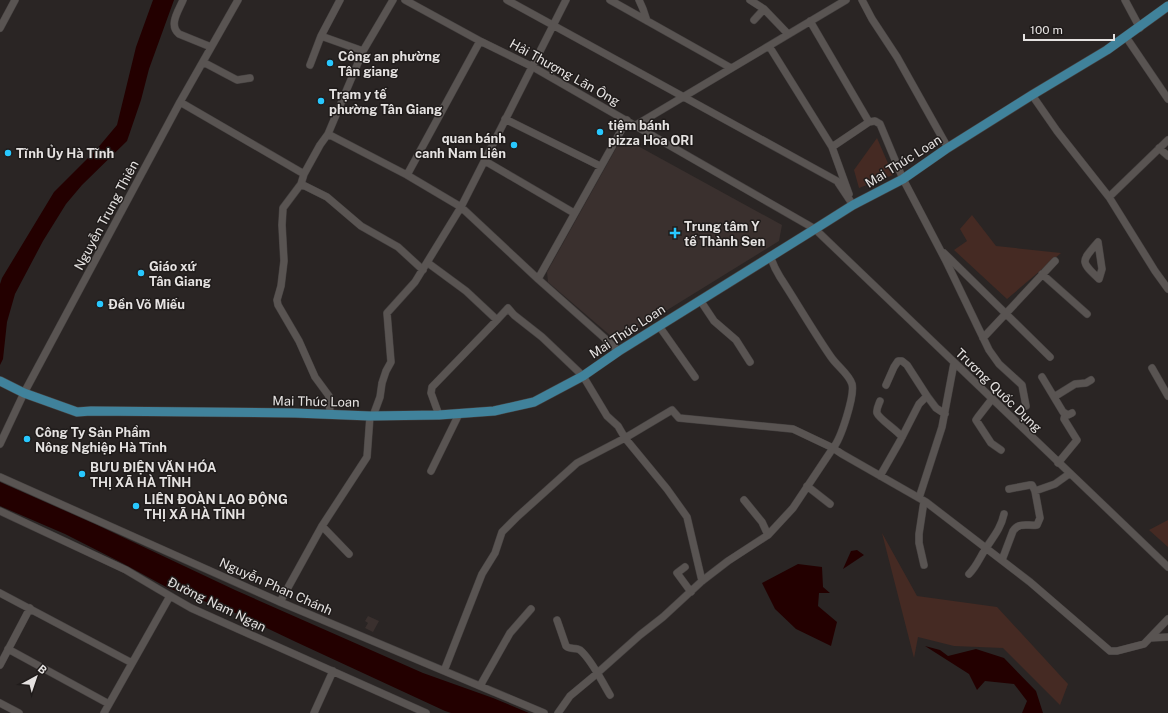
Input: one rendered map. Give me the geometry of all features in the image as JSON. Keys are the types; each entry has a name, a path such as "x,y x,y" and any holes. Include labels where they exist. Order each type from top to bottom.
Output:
{"main road":[{"name":"Mai Thúc Loan","path":"0,381 24,393 77,412 330,414 372,416 439,415 494,411 534,402 583,376 619,351 853,205 903,179 948,148 1107,50 1166,10"}],"street":[{"path":"0,28 15,0"},
{"path":"183,0 174,24 176,31 179,34 211,47"},
{"name":"Nguyễn Trung Thiên","path":"0,444 24,393 180,102 238,0"},
{"path":"310,65 321,36 340,0"},
{"path":"330,414 329,396 315,377 299,342 278,305 277,300 284,261 282,225 283,208 301,184 304,174 320,145 328,134 363,51 393,0"},
{"name":"Hải Thượng Lãn Ông","path":"405,0 534,67 815,229"},
{"path":"507,0 837,180 853,205"},
{"path":"280,602 322,526 367,457 372,416 380,397 386,371 391,362 387,313 415,282 426,267 461,207 505,119 534,67 566,0"},
{"path":"610,0 731,68"},
{"path":"639,0 647,21"},
{"path":"750,0 764,9 788,34"},
{"path":"636,125 846,0"},
{"path":"862,0 948,148"},
{"path":"1125,0 1140,28"},
{"path":"754,20 764,9"},
{"path":"810,21 869,122"},
{"path":"321,36 363,51"},
{"path":"1126,37 1168,99"},
{"path":"406,175 480,40"},
{"path":"769,46 832,147 853,205"},
{"path":"203,62 237,80 250,78"},
{"path":"1032,95 1057,131 1109,197 1155,271 1168,289"},
{"path":"180,102 304,174"},
{"path":"505,119 600,166"},
{"path":"538,279 627,120"},
{"path":"832,147 869,122 875,121 880,124 903,179 968,304 983,338 996,360 1022,385 1026,406"},
{"path":"328,134 406,175 461,207 538,279 619,351"},
{"path":"1109,197 1168,140"},
{"path":"1160,148 1168,156"},
{"path":"485,161 574,213"},
{"path":"301,184 328,197 361,226 378,234 426,267 466,291 497,320"},
{"name":"Trương Quốc Dụng","path":"815,229 1069,474 1168,567"},
{"path":"937,246 1050,357"},
{"path":"558,713 570,696 597,674 640,634 663,617 702,581 728,561 768,535 793,508 838,439 852,392 852,383 831,357 777,272 770,256"},
{"path":"983,338 1055,261"},
{"path":"1042,274 1087,314"},
{"path":"700,300 714,321 736,340 750,362"},
{"path":"439,415 432,393 432,387 508,308 514,315 542,337 583,376 607,416 618,426 625,438 667,489 687,517 702,581"},
{"path":"659,326 696,377"},
{"path":"886,385 898,361 902,361 907,365 936,408 945,414"},
{"path":"924,565 918,534 922,499 945,414 954,363"},
{"path":"1152,368 1168,396"},
{"path":"1042,377 1062,412 1069,414 1064,419 1077,440 1058,463"},
{"path":"1054,397 1075,384 1086,383 1091,380"},
{"path":"880,476 919,404 927,396"},
{"path":"992,400 976,420 992,443 1001,450"},
{"path":"880,401 877,410 878,415 898,431 902,437"},
{"path":"444,671 482,574 495,553 502,532 577,463 625,438 672,410 679,418 793,429 832,448 922,499 1030,582 1110,651 1117,651 1144,644 1168,618"},
{"path":"431,471 459,414"},
{"path":"1035,491 1055,484 1069,474"},
{"name":"Nguyễn Phan Chánh","path":"0,477 280,602 544,713"},
{"path":"1002,560 1016,527 1020,525 1036,525 1040,521 1034,487 1030,484 1009,488"},
{"path":"807,486 830,504"},
{"path":"744,500 763,524 768,535"},
{"name":"Đường Nam Ngạn","path":"0,511 126,570 191,608 426,713"},
{"path":"969,574 998,532 1004,514"},
{"path":"322,526 349,554"},
{"path":"684,567 677,573 691,592"},
{"path":"0,593 132,663"},
{"path":"104,713 170,596"},
{"path":"0,665 30,608"},
{"path":"480,686 510,633 531,609"},
{"path":"557,620 566,646 568,648 576,648 580,650 587,658 610,695"},
{"path":"1150,638 1168,637"},
{"path":"8,649 110,704"},
{"path":"314,713 333,671"},
{"path":"0,703 19,713"}],"shaded area":[{"path":"153,0 174,0 149,69 141,100 127,141 82,185 66,204 43,241 15,294 7,322 3,359 0,365 0,284 2,278 54,192 96,150 117,125 136,47"},
{"path":"877,138 893,175 859,188 854,170"},
{"name":"Trung tâm Y tế Thành Sen","path":"627,140 782,225 779,241 622,338 612,337 548,282 547,272 619,143"},
{"path":"972,215 996,246 1061,253 1007,299 954,250 967,241 960,229"},
{"path":"0,482 97,525 235,590 423,673 493,698 529,713 451,713 445,711 231,611 168,588 65,534 0,506"},
{"path":"1168,520 1168,547 1149,530"},
{"path":"882,533 917,596 997,607 1068,684 1060,705 1003,648 954,646 918,637 914,658"},
{"path":"857,550 864,555 843,569 851,551"},
{"path":"798,564 822,567 823,587 830,593 819,593 818,606 837,622 831,646 796,629 775,609 762,583"},
{"path":"368,616 379,621 373,632 365,628 368,623 365,621"},
{"path":"925,646 940,650 948,656 976,649 1004,658 1036,691 1043,713 1022,713 1027,701 1014,684 985,681 977,690 969,674"}],"place":[{"name":"Công an phường Tân giang","path":"330,63"},
{"name":"Trạm y tế phường Tân Giang","path":"321,101"},
{"name":"tiệm bánh pizza Hoa ORI","path":"600,132"},
{"name":"quan bánh canh Nam Liên","path":"514,145"},
{"name":"Tĩnh Ủy Hà Tĩnh","path":"8,153"},
{"name":"Trung tâm Y tế Thành Sen","path":"675,233"},
{"name":"Giáo xứ Tân Giang","path":"141,273"},
{"name":"Đền Võ Miếu","path":"100,304"},
{"name":"Công Ty Sản Phẩm Nông Nghiệp Hà Tĩnh","path":"27,439"},
{"name":"BƯU ĐIỆN VĂN HÓA THỊ XÃ HÀ TĨNH","path":"82,474"},
{"name":"LIÊN ĐOÀN LAO ĐỘNG THỊ XÃ HÀ TĨNH","path":"136,506"}]}
